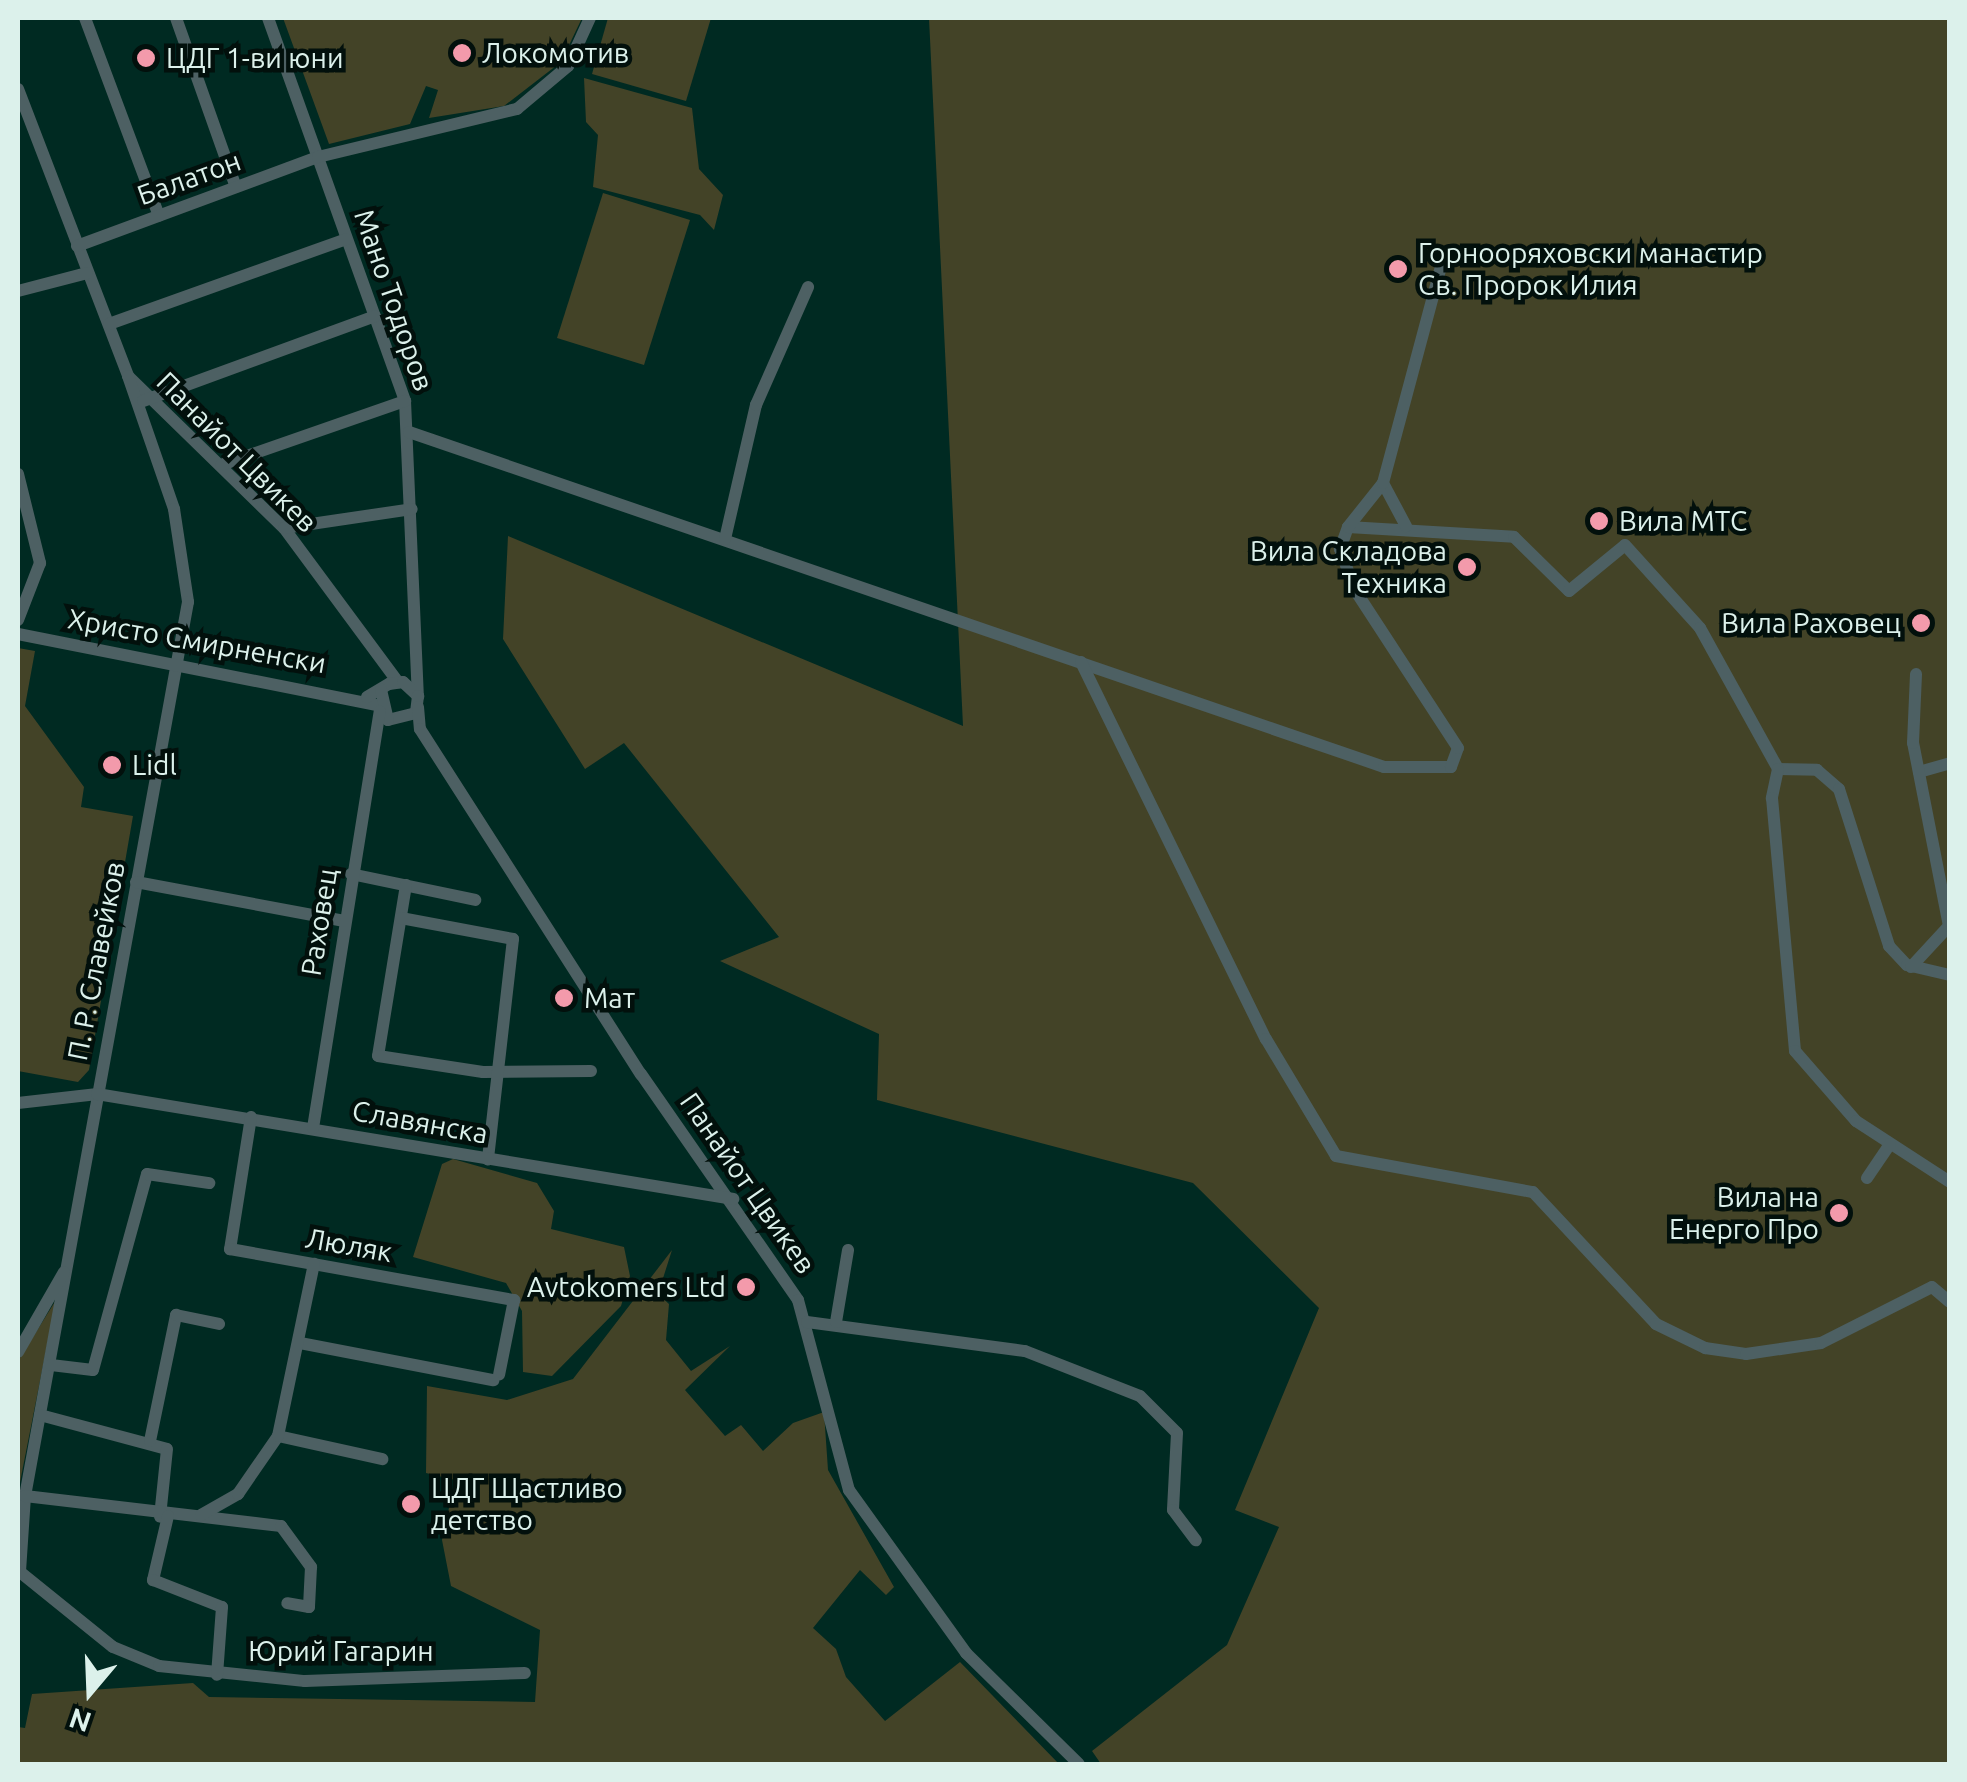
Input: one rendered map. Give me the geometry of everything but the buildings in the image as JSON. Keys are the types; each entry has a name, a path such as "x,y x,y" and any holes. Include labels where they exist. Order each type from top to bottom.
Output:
{"street":[{"path":"85,18 159,216"},
{"path":"176,18 236,187"},
{"name":"Мано Тодоров","path":"268,18 405,400 418,702"},
{"name":"Балатон","path":"77,246 318,157 517,108 568,66 590,18"},
{"name":"Панайот Цвикев","path":"18,89 128,376 144,401 221,465 284,528 384,669 403,683 418,702 420,729 642,1074 734,1199 807,1322 849,1490 966,1653 1078,1764"},
{"path":"108,324 346,239"},
{"path":"409,432 1384,767 1451,767 1460,760 1453,735 1344,569 1348,527 1383,483 1442,263"},
{"path":"18,291 87,273"},
{"path":"726,539 756,404 808,287"},
{"path":"144,401 375,316"},
{"path":"221,465 405,400"},
{"name":"П. Р. Славейков","path":"18,1562 21,1495 28,1480 71,1261 97,1094 179,663 189,571 144,401"},
{"path":"18,474 40,563 18,620"},
{"path":"1383,483 1406,526"},
{"path":"284,528 412,508"},
{"path":"1348,527 1406,526 1523,540 1569,590 1615,546 1641,552 1700,628 1778,769 1772,798 1795,1052 1890,1144 1950,1182"},
{"name":"Христо Смирненски","path":"18,634 179,663 382,713"},
{"path":"1081,662 1266,1039 1336,1156 1533,1192 1656,1324 1705,1348 1746,1354 1821,1342 1932,1287 1950,1302"},
{"path":"382,713 384,669"},
{"path":"382,689 403,683 419,670"},
{"path":"1912,967 1948,926 1919,772 1916,674"},
{"path":"382,713 418,702"},
{"path":"382,713 420,729"},
{"name":"Раховец","path":"312,1128 382,713"},
{"path":"1919,772 1950,762"},
{"path":"1778,769 1817,770 1840,789 1889,946 1912,967 1950,975"},
{"path":"352,874 475,900"},
{"path":"136,882 344,921"},
{"path":"406,885 378,1056 495,1069 591,1071"},
{"path":"401,918 513,940 518,954 495,1069 488,1160"},
{"name":"Славянска","path":"18,1104 97,1094 734,1199"},
{"name":"Люляк","path":"251,1117 230,1249 514,1300 496,1377 300,1344"},
{"path":"1867,1178 1890,1144"},
{"path":"51,1364 93,1370 148,1174 209,1183"},
{"path":"836,1322 848,1250"},
{"path":"18,1352 71,1261"},
{"path":"198,1516 238,1494 278,1436 314,1264"},
{"path":"150,1441 176,1315 220,1324"},
{"path":"807,1322 836,1322 1025,1351 1140,1396 1177,1433 1172,1510 1196,1540"},
{"path":"40,1416 150,1441 172,1460 153,1580 222,1607 217,1675"},
{"path":"278,1436 382,1459"},
{"path":"21,1495 164,1517 198,1516 294,1536 312,1588 308,1607 287,1604"},
{"name":"Юрий Гагарин","path":"18,1562 38,1594 113,1646 217,1675 525,1673"}],"shaded area":[{"path":"283,18 582,18 561,62 504,106 429,118 438,90 426,86 410,124 329,144"},
{"path":"608,18 711,18 686,101 592,74"},
{"path":"929,18 1949,18 1949,1764 1101,1764 1092,1751 1227,1645 1279,1527 1235,1510 1319,1308 1193,1183 877,1100 879,1034 720,961 779,937 624,743 585,769 503,639 508,536 963,726"},
{"path":"584,78 692,108 699,169 723,195 714,230 700,215 593,187 598,135 586,122"},
{"path":"603,193 690,220 644,365 557,338"},
{"path":"18,648 35,651 25,706 84,787 81,807 133,816 89,1070 78,1082 18,1071"},
{"path":"453,1159 537,1183 554,1211 551,1229 624,1247 630,1276 621,1306 552,1376 523,1372 522,1311 506,1283 413,1257 442,1164"},
{"path":"672,1250 658,1294 669,1304 666,1340 691,1371 730,1346 685,1390 725,1436 741,1425 763,1451 793,1423 824,1412 828,1470 894,1587 886,1595 860,1570 813,1628 836,1649 846,1677 885,1721 960,1662 1059,1764 18,1764 18,1727 25,1728 32,1694 193,1683 209,1697 535,1702 540,1630 451,1586 442,1540 455,1480 426,1473 427,1386 507,1400 573,1379"},
{"path":"56,1300 20,1482 18,1485 18,1361"}],"place":[{"name":"Локомотив","path":"462,53"},
{"name":"ЦДГ 1-ви юни","path":"146,58"},
{"name":"Горнооряховски манастир Св. Пророк Илия","path":"1398,269"},
{"name":"Вила МТС","path":"1599,521"},
{"name":"Вила Складова Техника","path":"1467,567"},
{"name":"Вила Раховец","path":"1921,623"},
{"name":"Lidl","path":"112,765"},
{"name":"Мат","path":"564,998"},
{"name":"Вила на Енерго Про","path":"1839,1213"},
{"name":"Avtokomers Ltd","path":"746,1287"},
{"name":"ЦДГ Щастливо детство","path":"411,1504"}]}
